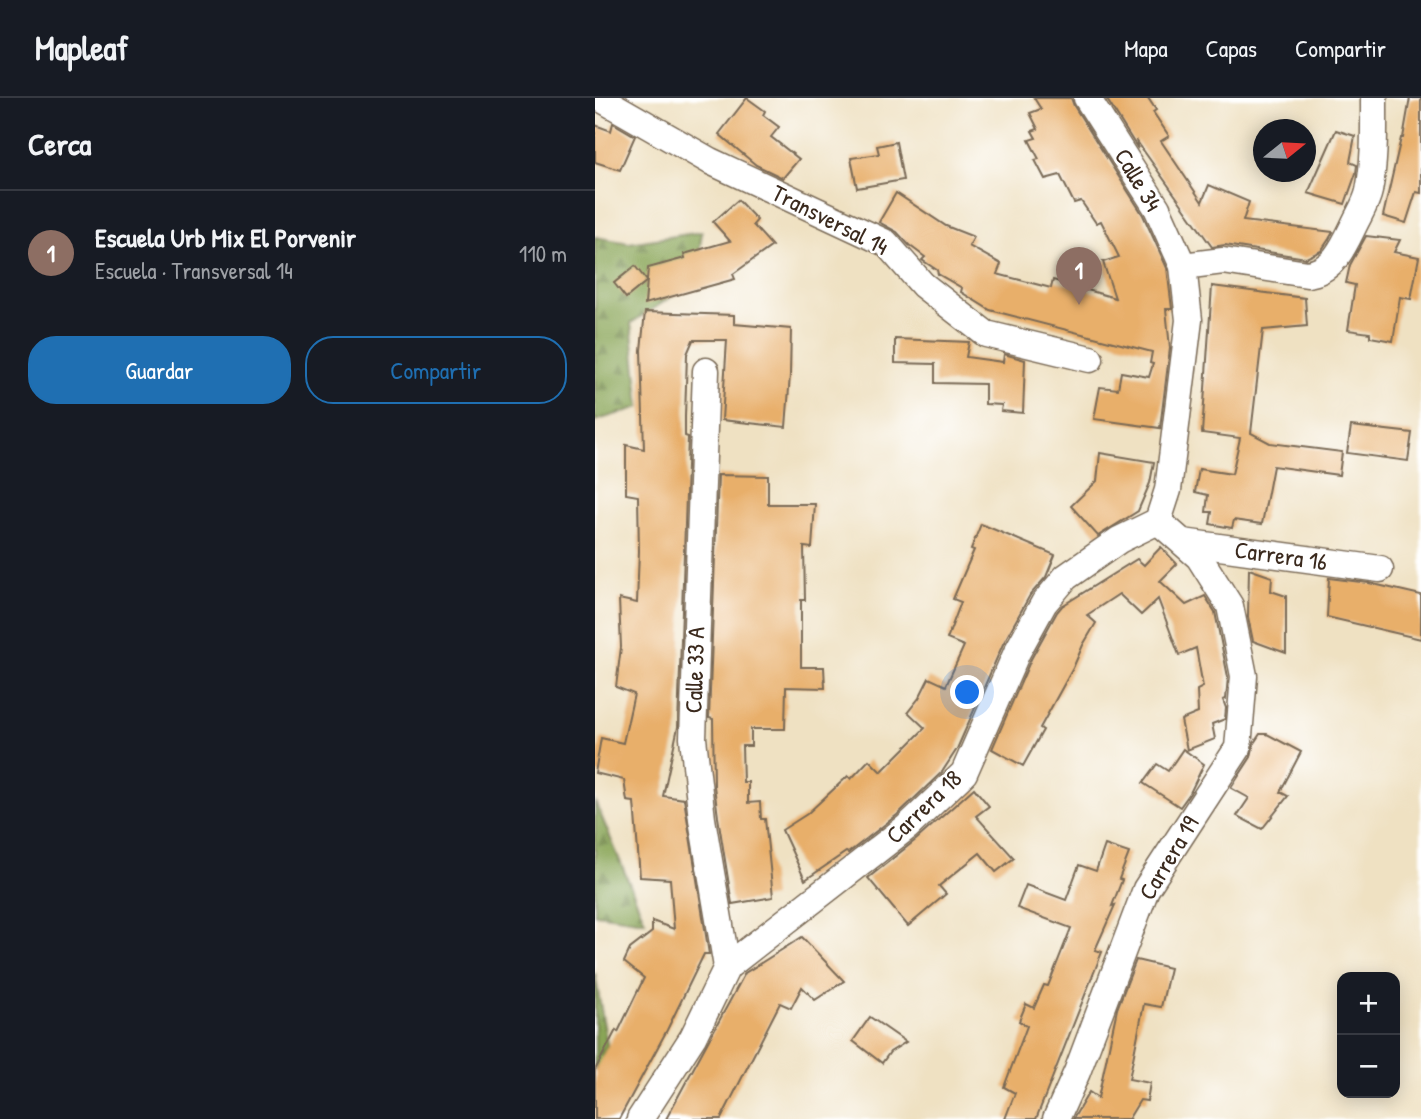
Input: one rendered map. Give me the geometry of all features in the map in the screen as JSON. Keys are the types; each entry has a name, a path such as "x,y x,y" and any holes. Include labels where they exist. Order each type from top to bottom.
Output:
{"street":[{"name":"Transversal 14","path":"600,98 710,161 886,243 923,285 986,334 1090,359"},
{"name":"Calle 34","path":"1087,98 1157,208 1183,266"},
{"path":"1183,542 1158,521 1168,490 1189,320 1183,266 1223,261 1307,274 1317,273 1329,264 1341,251 1369,195 1374,151 1374,98"},
{"name":"Calle 33 A","path":"706,371 693,738 702,819 727,967"},
{"name":"Carrera 18","path":"640,1119 693,1037 727,967 908,827 964,773 1017,652 1044,603 1066,577 1119,540 1158,521"},
{"name":"Carrera 16","path":"1183,542 1380,569"},
{"name":"Carrera 19","path":"1056,1119 1077,1072 1146,888 1238,748 1244,676 1230,606 1199,557 1183,542"}],"green space":[{"path":"702,232 695,282 631,323 640,407 595,421 595,237 629,243"},
{"path":"595,801 645,921 595,914"},
{"path":"595,973 609,1056 595,1069"}],"building":[{"path":"747,98 765,111 763,115 779,127 771,137 799,159 783,178 756,165 719,134"},
{"path":"1034,98 1071,98 1143,215 1167,268 1172,309 1166,309 1170,348 1160,428 1094,419 1100,387 1118,389 1121,372 1149,377 1153,364 1150,363 1152,352 990,310 961,292 962,288 938,274 937,270 922,260 925,257 897,232 879,222 896,193 946,226 974,237 969,246 1001,264 997,274 1051,288 1053,280 1115,298 1103,262 1119,257 1101,221 1096,223 1081,201 1074,203 1060,175 1045,179 1035,160 1039,159 1029,140 1036,138 1032,131 1038,129 1030,113 1041,109"},
{"path":"1106,98 1148,98 1156,110 1153,112 1169,136 1161,141 1202,202 1209,185 1249,202 1243,221 1333,232 1321,251 1306,258 1225,245 1212,247 1136,140 1138,149"},
{"path":"1410,98 1421,98 1421,193 1416,192 1406,223 1383,216"},
{"path":"613,123 635,136 620,170 595,162 595,125 611,131"},
{"path":"1336,130 1355,136 1350,162 1357,165 1356,173 1345,204 1308,193 1313,182 1316,182 1316,175"},
{"path":"896,142 903,180 857,188 851,158 879,154 877,146"},
{"path":"738,200 757,220 753,225 772,246 733,274 735,279 645,304 648,268 730,241 713,222"},
{"path":"1366,236 1400,240 1394,252 1419,257 1411,299 1400,297 1393,341 1370,337 1370,333 1348,330 1355,285 1346,283 1350,265"},
{"path":"635,266 647,281 626,298 614,283"},
{"path":"1212,286 1305,298 1307,326 1263,330 1251,433 1270,443 1342,452 1339,475 1273,466 1262,524 1234,520 1232,528 1210,524 1212,512 1206,512 1208,495 1195,492 1199,469 1232,474 1240,438 1202,433"},
{"path":"645,312 734,315 734,324 791,329 790,375 786,427 722,420 727,340 693,340 687,354 685,436 688,437 678,727 663,796 684,799 709,954 704,954 619,1119 595,1119 595,1070 616,1030 618,1032 644,978 624,962 630,949 652,932 652,921 674,929 670,879 640,877 634,802 627,801 624,780 595,773 601,738 623,743 634,694 616,687 621,647 619,599 637,603 638,496 626,494 626,445 644,449 641,350"},
{"path":"895,339 969,342 966,357 1003,362 1004,354 1025,360 1023,413 1001,411 1002,405 985,404 985,384 935,383 935,364 895,363"},
{"path":"1351,426 1412,433 1408,461 1347,453"},
{"path":"1100,453 1154,462 1150,483 1138,511 1098,536 1071,506 1097,481"},
{"path":"718,475 768,476 768,504 815,504 812,548 804,547 805,600 801,600 801,667 824,667 825,688 786,687 785,729 751,729 751,746 742,746 743,782 748,782 748,803 760,802 761,819 765,819 773,897 732,904 714,786 713,719 709,718"},
{"path":"981,524 1055,555 1046,577 1030,595 1003,644 957,749 942,772 897,815 848,853 805,880 782,830 807,814 848,776 851,779 869,760 881,772 925,728 908,712 929,678 946,686 964,646 947,639 961,602 953,599 974,550 971,549"},
{"path":"1161,547 1177,564 1160,581 1186,605 1205,596 1215,612 1228,677 1226,699 1223,700 1226,708 1225,719 1212,724 1215,739 1187,750 1181,720 1198,713 1197,690 1203,687 1196,648 1179,655 1158,599 1141,615 1119,594 1087,615 1096,623 1040,728 1043,730 1023,766 992,749 1031,659 1062,606 1137,559 1144,565"},
{"path":"1249,569 1272,577 1271,591 1286,596 1286,653 1253,641 1248,617"},
{"path":"1329,578 1369,583 1421,595 1421,639 1327,617"},
{"path":"1260,734 1267,734 1301,752 1280,792 1288,796 1262,829 1237,816 1249,798 1231,788 1251,757 1254,743"},
{"path":"1183,749 1204,764 1180,807 1143,783 1157,764 1168,771"},
{"path":"974,788 989,806 976,816 1014,858 996,872 980,853 939,886 946,894 908,926 868,878"},
{"path":"1105,845 1129,853 1112,906 1115,905 1095,950 1102,952 1036,1119 1005,1119 1015,1093 1004,1087 1027,1026 1019,1021 1026,1004 1034,1008 1044,985 1048,986 1071,928 1017,908 1026,885 1066,900 1079,865 1096,871"},
{"path":"802,937 844,981 815,1000 802,987 791,1008 780,1003 721,1119 666,1119 745,973"},
{"path":"1136,960 1170,968 1161,1007 1144,1004 1129,1079 1150,1083 1147,1101 1140,1100 1129,1118 1131,1119 1073,1119 1089,1092 1098,1098 1117,1009"},
{"path":"870,1017 906,1042 890,1052 882,1063 853,1041"}],"place":[{"name":"Escuela Urb Mix El Porvenir","path":"1079,305"}]}
